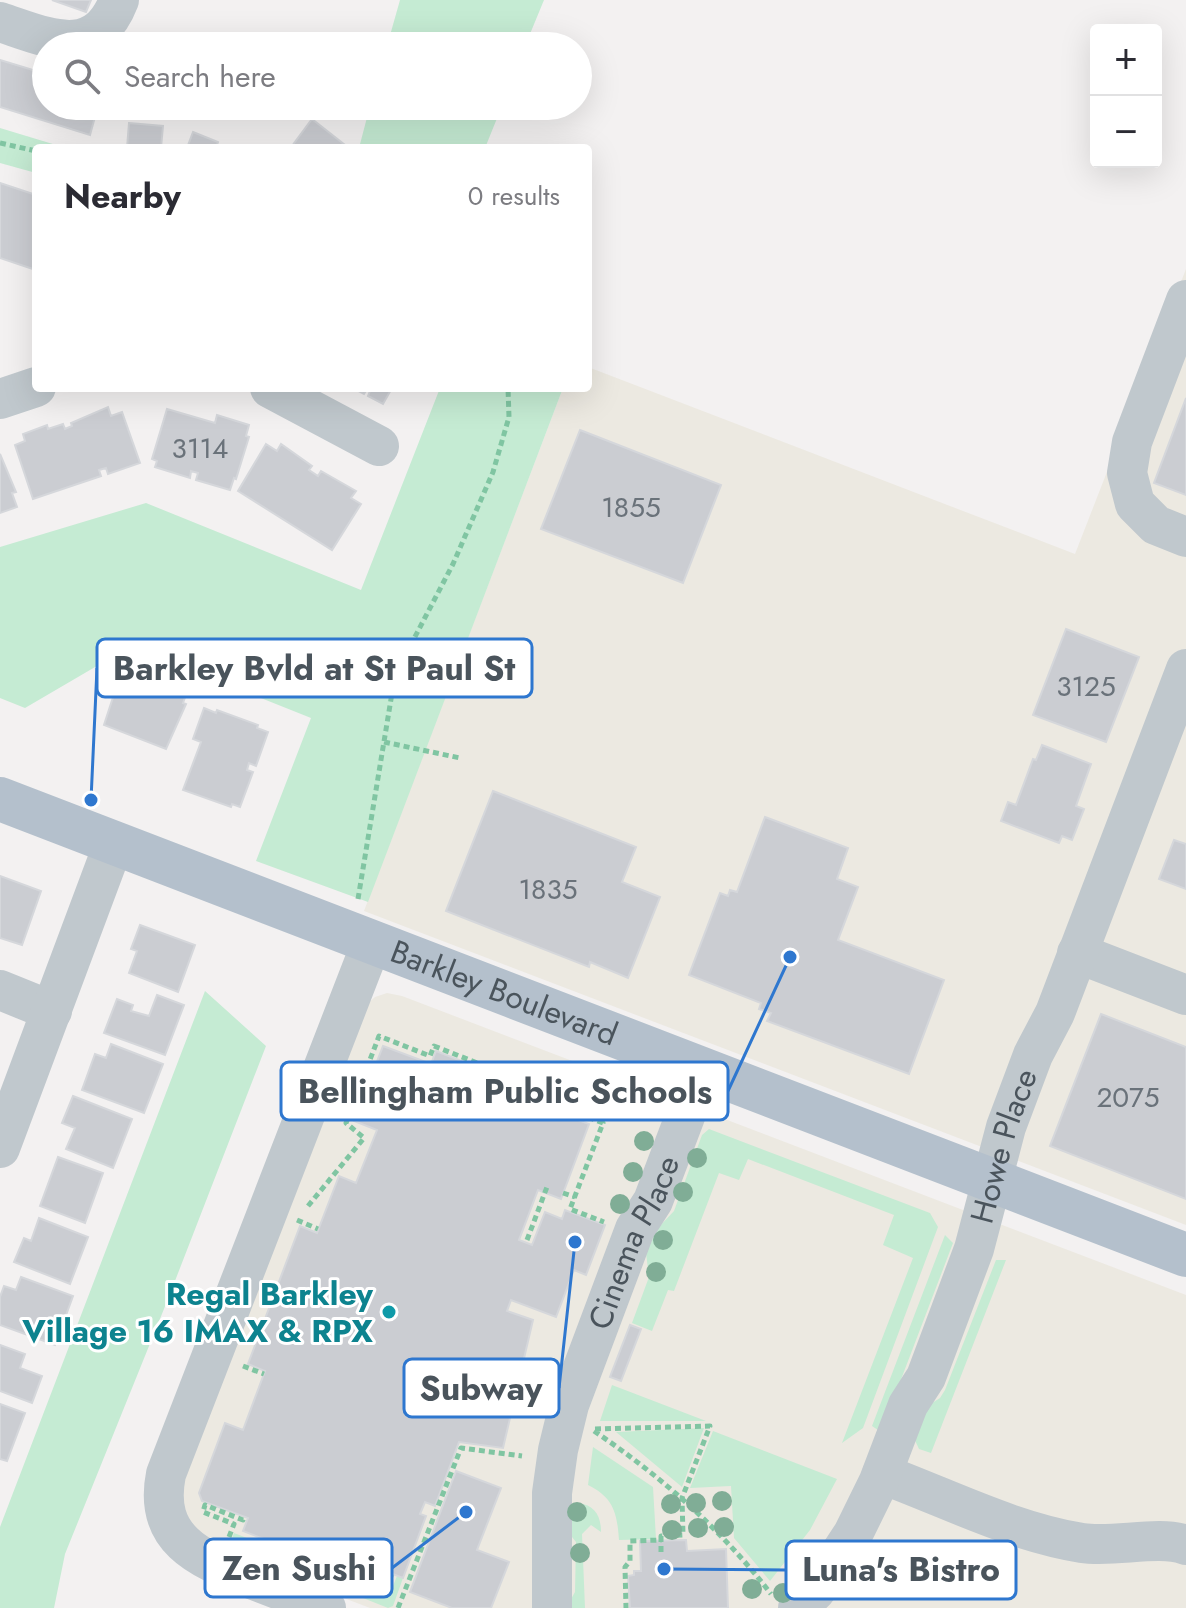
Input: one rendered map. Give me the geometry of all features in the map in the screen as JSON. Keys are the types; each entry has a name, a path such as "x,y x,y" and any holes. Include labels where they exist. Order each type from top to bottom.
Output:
{"main road":[{"name":"Barkley Boulevard","path":"0,799 1186,1255"}],"street":[{"path":"94,32 102,26 119,0"},
{"path":"0,22 32,32"},
{"path":"1186,300 1132,442 1127,473 1135,504 1156,525 1186,537"},
{"path":"0,399 32,388"},
{"path":"278,392 379,446"},
{"name":"Howe Place","path":"804,1601 853,1534 882,1474 908,1405 926,1377 974,1249 1006,1127 1028,1069 1055,1013 1186,669"},
{"path":"0,1148 114,843"},
{"path":"337,1602 211,1564 189,1550 166,1515 163,1488 372,942"},
{"path":"1077,953 1186,995"},
{"path":"0,990 52,1011"},
{"name":"Cinema Place","path":"552,1608 552,1493 569,1405 635,1229 653,1201 703,1069"},
{"path":"882,1474 1029,1530 1081,1543 1151,1543 1171,1539 1186,1545"}],"path":[{"path":"0,143 32,150"},
{"path":"358,900 395,675 453,564 493,472 509,417 508,392"},
{"path":"384,742 460,758"},
{"path":"288,1230 364,1138 346,1123 379,1036 430,1056 434,1046 551,1092 547,1101 603,1123 570,1209 605,1223"},
{"path":"527,1240 547,1187"},
{"path":"563,1193 575,1197"},
{"path":"296,1220 318,1229"},
{"path":"232,1362 264,1374"},
{"path":"661,1552 661,1536 683,1535 682,1498 710,1426 590,1429 682,1498 745,1562 804,1601"},
{"path":"398,1608 461,1448 522,1456"},
{"path":"234,1524 203,1512 205,1505 243,1520 244,1517"},
{"path":"626,1608 625,1567 630,1561 630,1541 661,1540"},
{"path":"337,1602 358,1572 389,1584 391,1576 354,1560"}],"shaded area":[{"path":"1186,269 1186,1225 364,911 561,392 592,392 592,369 1075,554"},
{"path":"387,993 402,996 1186,1295 1186,1608 370,1608 215,1549 191,1530 180,1502 185,1472 367,1004"}],"green space":[{"path":"400,0 544,0 531,32 391,32"},
{"path":"366,120 496,120 487,144 360,144"},
{"path":"0,128 53,144 32,144 32,172 0,163"},
{"path":"438,392 561,392 368,902 256,861 311,718 131,646 25,708 0,698 0,547 146,503 361,590"},
{"path":"205,991 266,1046 65,1554 54,1608 0,1608 0,1527"},
{"path":"709,1129 930,1213 938,1227 863,1428 842,1443 913,1258 883,1245 894,1215 748,1159 739,1180 719,1173 674,1291 668,1290 652,1331 632,1323 649,1277 646,1253 657,1229 674,1211 702,1135"},
{"path":"945,1235 953,1243 881,1432 872,1426"},
{"path":"996,1260 1006,1260 931,1453 919,1449 913,1436 929,1405 940,1398 945,1390"},
{"path":"612,1385 706,1421 600,1421"},
{"path":"704,1428 682,1487 616,1432"},
{"path":"713,1431 837,1479 810,1530 770,1581 734,1538 731,1486 690,1488"},
{"path":"593,1447 653,1487 656,1539 619,1540 617,1522 609,1501 588,1485"},
{"path":"578,1503 596,1512 601,1532 591,1525 582,1534 585,1608 566,1608 575,1592 576,1542 568,1532 571,1507"},
{"path":"234,1533 352,1579 347,1591 229,1546"},
{"path":"397,1576 403,1578 393,1606 388,1608 353,1594 359,1579 391,1591"}],"building":[{"path":"52,0 91,0 86,12"},
{"path":"0,60 32,70 32,117 0,107"},
{"path":"42,120 94,120 90,135"},
{"path":"313,120 344,144 293,144"},
{"path":"129,123 163,126 161,144 127,144"},
{"path":"193,132 218,142 217,144 188,144"},
{"path":"0,183 32,194 32,269 0,258"},
{"path":"370,392 390,392 383,404 368,396"},
{"path":"1186,398 1186,495 1154,483"},
{"path":"108,407 111,416 122,412 140,463 108,474 106,468 99,470 101,476 33,499 15,445 25,441 23,434 47,425 48,429 63,424 65,429 72,426 71,423"},
{"path":"167,409 215,423 217,415 249,425 246,436 249,437 230,490 196,480 198,473 191,471 190,478 155,467 157,461 152,459"},
{"path":"580,430 721,485 683,583 541,529"},
{"path":"266,444 277,451 281,444 312,466 309,470 318,476 321,471 356,491 351,498 361,504 332,550 238,491"},
{"path":"0,454 16,492 12,493 17,507 0,513"},
{"path":"1066,629 1139,657 1106,742 1033,715"},
{"path":"128,666 188,689 183,703 186,704 166,749 104,725 119,679 123,680"},
{"path":"204,708 258,725 257,728 268,732 256,766 249,763 247,770 253,772 240,807 232,804 231,807 183,790 201,742 193,739"},
{"path":"1042,745 1091,764 1076,806 1084,809 1072,840 1062,836 1059,843 1001,821 1008,802 1016,805 1033,759 1036,760"},
{"path":"493,791 636,847 622,882 660,897 628,978 590,962 589,967 446,911"},
{"path":"765,817 848,848 837,879 858,887 838,940 944,980 909,1074 767,1021 771,1013 759,1009 761,1003 689,975 720,893 728,896 730,890 737,892"},
{"path":"1174,840 1186,844 1186,889 1159,879"},
{"path":"0,876 41,891 22,945 0,938"},
{"path":"140,925 195,945 178,992 129,973 137,951 131,949"},
{"path":"157,995 184,1005 165,1055 104,1033 117,999 133,1005 131,1011 149,1016"},
{"path":"1101,1014 1186,1047 1186,1199 1050,1146"},
{"path":"111,1044 163,1064 144,1113 82,1090 95,1054 106,1058"},
{"name":"Regal Barkley Village 16 IMAX & RPX","path":"383,1046 431,1064 436,1051 546,1094 541,1106 589,1124 561,1199 538,1190 519,1240 532,1245 545,1212 562,1219 565,1210 605,1225 586,1275 574,1270 556,1317 511,1300 507,1311 533,1320 503,1448 459,1442 435,1506 425,1502 420,1514 426,1516 403,1578 351,1558 346,1571 243,1531 248,1518 202,1501 199,1493 225,1423 243,1430 265,1371 248,1364 300,1226 317,1233 339,1176 356,1183 377,1130 354,1121"},
{"path":"73,1096 132,1119 113,1168 66,1149 75,1128 62,1123"},
{"path":"58,1157 103,1173 85,1223 40,1206"},
{"path":"39,1218 88,1237 70,1284 14,1262 24,1238 31,1241"},
{"path":"21,1277 73,1296 55,1345 0,1325 0,1297 4,1286 16,1290"},
{"path":"630,1325 641,1329 621,1381 610,1377"},
{"path":"0,1345 25,1354 20,1368 42,1376 32,1403 0,1391"},
{"path":"0,1404 25,1413 7,1461 0,1459"},
{"path":"456,1471 501,1488 477,1550 509,1562 491,1608 452,1608 410,1592"},
{"path":"686,1540 687,1551 726,1549 728,1608 630,1608 628,1576 634,1575 634,1571 641,1571 640,1541"}],"place":[{"name":"Barkley Bvld at St Paul St","path":"91,800"},
{"name":"Bellingham Public Schools","path":"790,957"},
{"name":"Subway","path":"575,1242"},
{"name":"Regal Barkley Village 16 IMAX & RPX","path":"389,1312"},
{"name":"Zen Sushi","path":"466,1512"},
{"name":"Luna's Bistro","path":"664,1569"}]}
